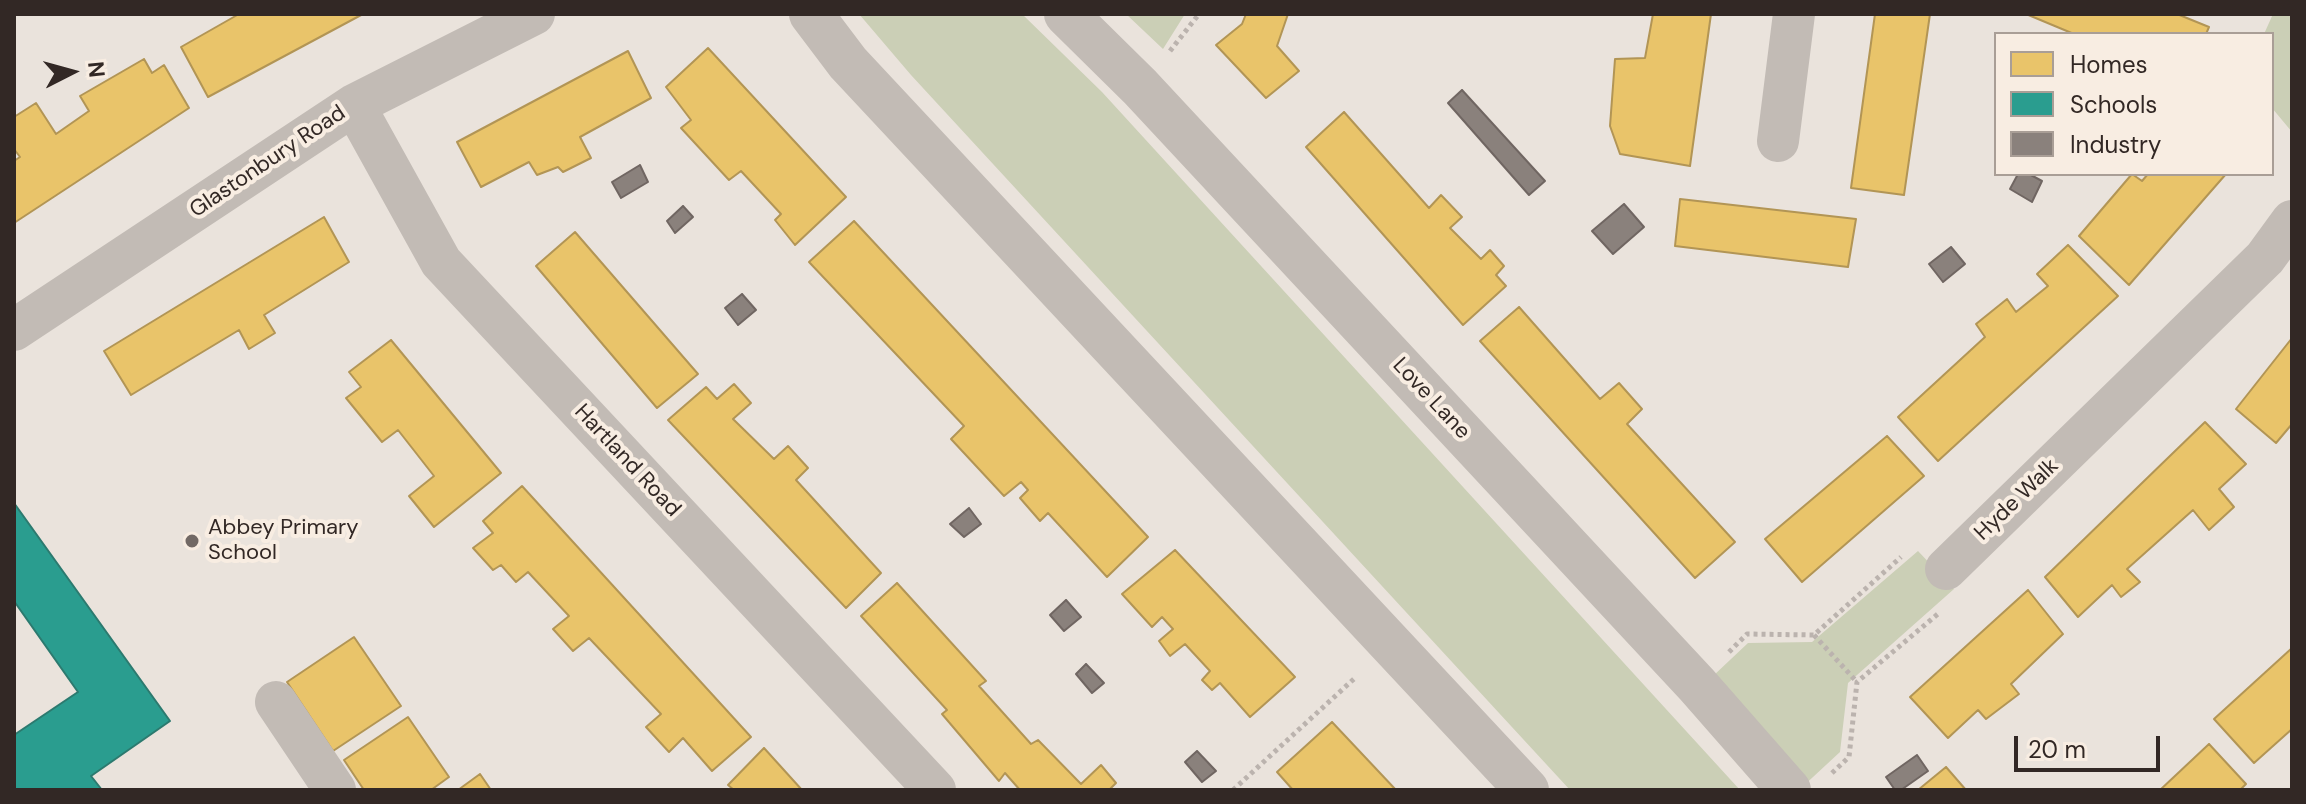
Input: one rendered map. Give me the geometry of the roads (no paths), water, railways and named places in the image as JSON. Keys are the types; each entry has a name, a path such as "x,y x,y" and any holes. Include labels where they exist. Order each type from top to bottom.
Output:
{"street":[{"name":"Glastonbury Road","path":"14,330 354,105 534,14"},
{"path":"811,14 848,63 1527,790"},
{"name":"Love Lane","path":"1066,14 1140,87 1697,685 1806,786"},
{"path":"1778,141 1794,14"},
{"name":"Hartland Road","path":"354,105 441,262 935,790"},
{"name":"Hyde Walk","path":"1946,569 2265,258 2292,221"},
{"path":"276,702 335,790"}],"place":[{"name":"Abbey Primary School","path":"192,541"}]}
